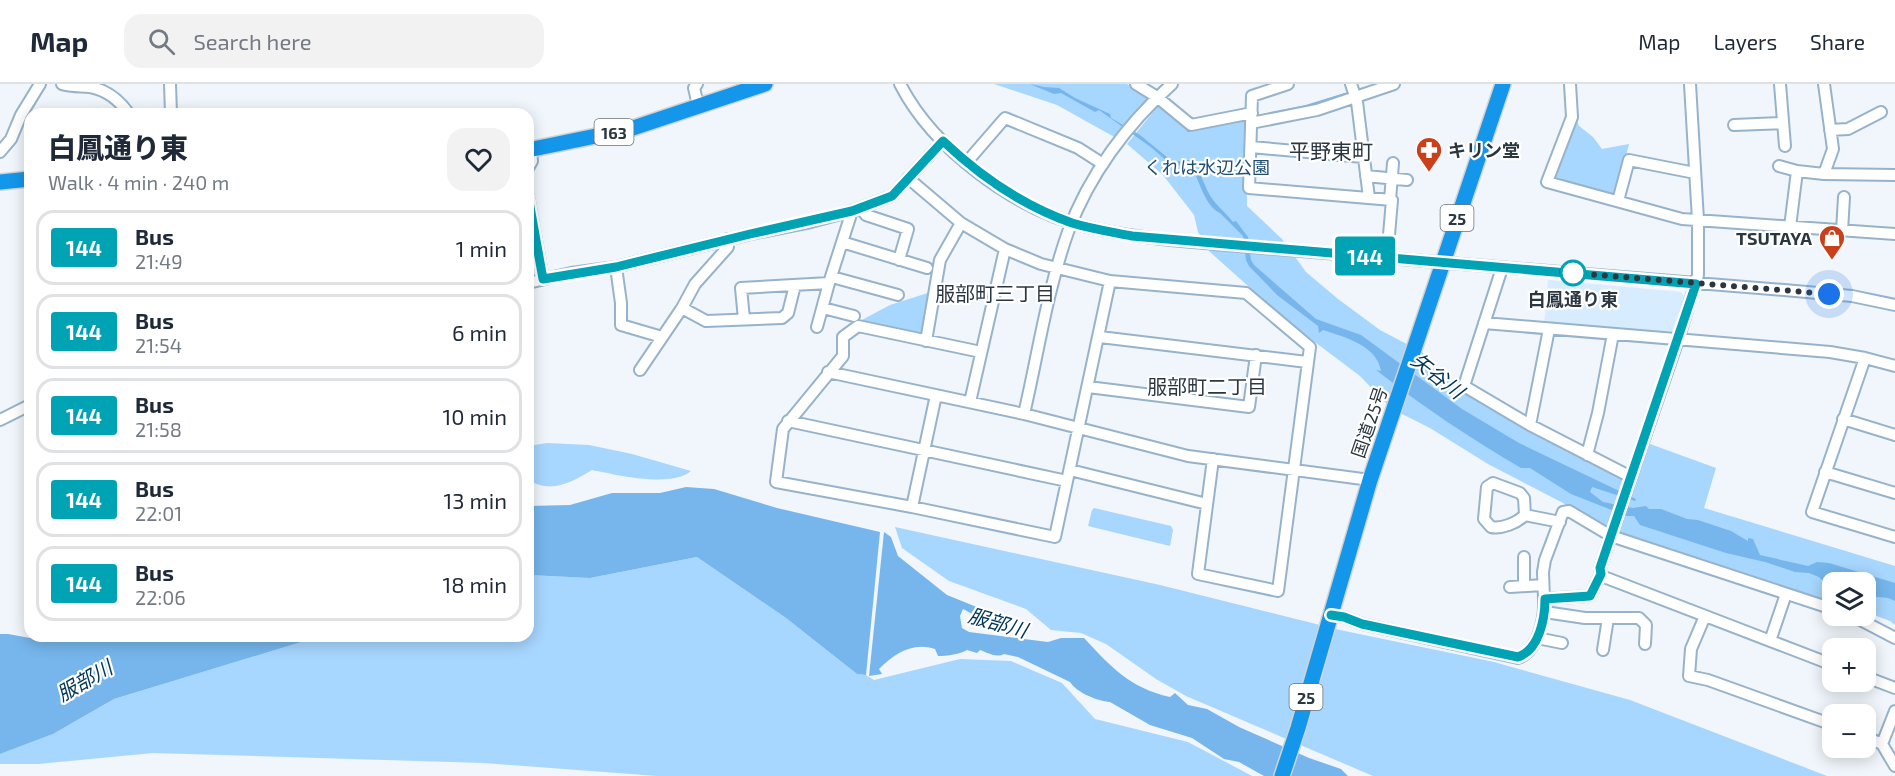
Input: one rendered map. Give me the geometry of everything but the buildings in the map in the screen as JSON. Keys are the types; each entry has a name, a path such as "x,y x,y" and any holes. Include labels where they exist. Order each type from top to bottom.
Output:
{"highway":[{"name":"163","path":"534,149 630,129 765,84"},
{"name":"国道25号","path":"1282,776 1370,480 1503,84"},
{"path":"0,182 24,180"}],"street":[{"path":"25,108 40,84"},
{"path":"62,84 102,91 118,101 124,108"},
{"path":"170,84 171,108"},
{"path":"696,84 694,88 698,105"},
{"path":"900,84 922,116 966,163 1018,198 1072,223 1132,236 1852,296 1895,305"},
{"path":"1136,84 1191,125 1317,110 1394,84"},
{"path":"1024,414 1057,268 1072,223 1103,164 1124,135 1172,84"},
{"path":"1288,84 1252,96 1249,188 1390,200"},
{"path":"1351,84 1356,96 1368,198"},
{"path":"1570,84 1572,117 1547,182 1682,219 1895,234"},
{"path":"1545,599 1590,596 1601,574 1600,568 1696,284 1698,220 1690,84"},
{"path":"1780,84 1785,147"},
{"path":"1824,84 1833,149 1824,174"},
{"path":"0,152 11,139 24,110"},
{"path":"1830,130 1848,129 1881,112"},
{"path":"966,163 1005,118 1078,148 1103,164"},
{"path":"1734,125 1783,123"},
{"path":"534,281 616,267 856,210 892,196 943,141"},
{"path":"1251,147 1364,156"},
{"path":"1618,201 1629,160 1695,173"},
{"path":"1388,258 1393,163"},
{"path":"1779,166 1824,174 1895,175"},
{"path":"1790,227 1797,171"},
{"path":"1366,176 1407,180"},
{"path":"908,178 962,223 1005,249 1057,268 1110,281 1246,292 1310,347 1278,591 1198,574 1213,459"},
{"path":"1842,231 1844,197"},
{"path":"817,327 842,243 856,210"},
{"path":"856,210 908,229 899,260"},
{"path":"926,340 940,260 962,223"},
{"path":"534,229 543,279"},
{"path":"640,370 682,308 695,284 728,246 728,239"},
{"path":"842,243 927,268"},
{"path":"970,402 1005,249"},
{"path":"616,267 621,303 621,325 662,337"},
{"path":"1502,268 1464,386 1530,426 1631,477"},
{"path":"744,319 741,288 831,280 898,295"},
{"path":"981,352 858,326 843,337 843,356 783,429 776,482 1055,537 1100,337 1110,281"},
{"path":"682,308 706,321 782,318 788,314 795,285"},
{"path":"823,308 854,316"},
{"path":"1485,323 1830,352 1895,366"},
{"path":"1530,426 1549,329"},
{"path":"1587,455 1598,413 1613,334"},
{"path":"1100,337 1307,362"},
{"path":"1088,387 1249,406 1256,355"},
{"path":"1865,358 1812,512 1895,537"},
{"path":"828,372 1024,414 1188,456 1370,480"},
{"path":"912,507 936,395"},
{"path":"0,419 24,408"},
{"path":"1843,419 1895,435"},
{"path":"788,421 923,450 1069,475 1207,504"},
{"path":"1825,472 1895,493"},
{"path":"1494,483 1520,493 1524,498 1525,515 1499,528 1491,527 1484,519 1487,487 1494,483"},
{"path":"1330,617 1344,617 1362,624 1518,657 1526,653 1543,626 1545,560 1563,513 1569,511 1611,536 1822,605"},
{"path":"1525,515 1560,522"},
{"path":"1524,557 1524,586"},
{"path":"1601,574 1822,661"},
{"path":"1509,587 1543,585"},
{"path":"1770,641 1786,594"},
{"path":"1545,612 1585,618 1639,618 1646,625 1646,644"},
{"path":"1705,616 1691,650 1689,676 1708,680 1822,721"},
{"path":"1603,650 1608,618"},
{"path":"1872,626 1895,638"},
{"path":"1537,638 1562,643"},
{"path":"1876,681 1895,688"},
{"path":"1882,744 1892,728 1895,711"},
{"path":"1876,741 1882,744 1895,766"}],"shaded area":[{"path":"1548,280 1681,292 1685,298 1673,334 1544,325"}],"green space":[{"path":"994,84 1127,84 1151,99 1118,139 1057,105"},
{"name":"くれは水辺公園","path":"1158,106 1162,106 1189,129 1246,118 1247,206 1282,239 1306,272 1338,299 1380,330 1422,352 1449,380 1492,409 1635,484 1650,444 1716,468 1704,508 1895,566 1895,625 1876,616 1876,572 1822,572 1822,598 1607,530 1563,503 1488,464 1430,428 1402,414 1387,404 1360,376 1287,321 1210,252 1198,232 1194,215 1163,175 1127,144"},
{"path":"1576,119 1579,126 1593,137 1602,149 1629,144 1617,193 1612,196 1554,180 1553,176"},
{"path":"931,292 924,333 921,336 858,322 890,305"},
{"path":"547,443 589,445 632,454 691,471 671,479 643,479 592,470 561,485 544,486 534,483 534,445"},
{"path":"1094,508 1171,526 1173,530 1170,546 1088,526"},
{"path":"895,527 1160,585 1340,630 1494,662 1630,700 1827,776 1373,776 1186,696 1156,679 1106,644 1081,633 1051,630 1026,609 949,581 902,548"},
{"path":"697,557 786,618 857,674 866,675 874,680 960,659 1011,661 1062,683 1095,719 1188,742 1252,776 657,776 484,763 153,753 38,764 0,764 0,754 53,734 114,699 301,642 534,642 534,575 590,578"}],"water":[{"path":"1030,84 1059,88 1110,114 1111,118 1140,135 1173,162 1189,160 1200,174 1213,200 1233,222 1236,221 1248,237 1251,260 1254,265 1316,319 1361,335 1462,409 1519,443 1636,499 1635,501 1592,487 1590,492 1603,502 1633,508 1646,506 1649,509 1661,509 1731,531 1748,541 1748,538 1753,539 1760,555 1808,566 1817,562 1829,563 1859,572 1822,572 1822,580 1809,573 1795,572 1726,553 1640,525 1634,516 1627,516 1571,494 1530,468 1521,468 1502,457 1465,434 1376,370 1381,371 1378,362 1366,348 1350,339 1323,330 1319,333 1318,326 1277,295 1249,266 1243,236 1210,205 1192,168 1169,163 1099,110 1095,112 1061,93 1054,94"},
{"path":"686,487 714,489 777,508 880,532 866,675 857,674 786,618 697,557 590,578 534,575 534,506 570,505 612,493 660,493"},
{"path":"884,532 891,537 898,556 947,595 994,614 997,627 963,609 960,616 962,628 969,632 1048,642 1061,638 1084,638 1122,675 1143,688 1170,697 1175,693 1188,705 1207,709 1239,727 1309,758 1341,769 1348,776 1264,776 1239,762 1224,759 1192,738 1150,725 1110,702 1083,693 1070,682 1018,657 1004,654 995,655 980,650 977,653 967,650 938,656 935,649 912,648 885,663 879,669 882,674 869,676"},
{"path":"1876,577 1895,583 1895,601 1876,597"},
{"name":"服部川","path":"0,634 24,637 24,642 301,642 114,699 53,734 0,754"}],"waterway":[{"path":"1361,89 1370,87"},
{"path":"1258,116 1306,106 1348,93"},
{"path":"1188,131 1241,120"}],"bus line":[{"name":"144","path":"534,223 543,279 616,267 750,234 807,223 852,211 892,196 943,141 984,177 1040,210 1086,227 1132,236 1696,284 1600,568 1601,574 1590,596 1545,599 1543,626 1526,653 1518,657 1362,624 1331,615"}],"place":[{"name":"キリン堂","path":"1429,173"},
{"name":"TSUTAYA","path":"1832,261"},
{"name":"白鳳通り東","path":"1573,273"}],"district":[{"name":"平野東町","path":"1331,150"},
{"name":"服部町三丁目","path":"995,293"},
{"name":"服部町二丁目","path":"1207,386"}],"route":[{"path":"1573,273 1562,272 1829,294"}],"water label":[{"name":"矢谷川","path":"1438,375"}]}
